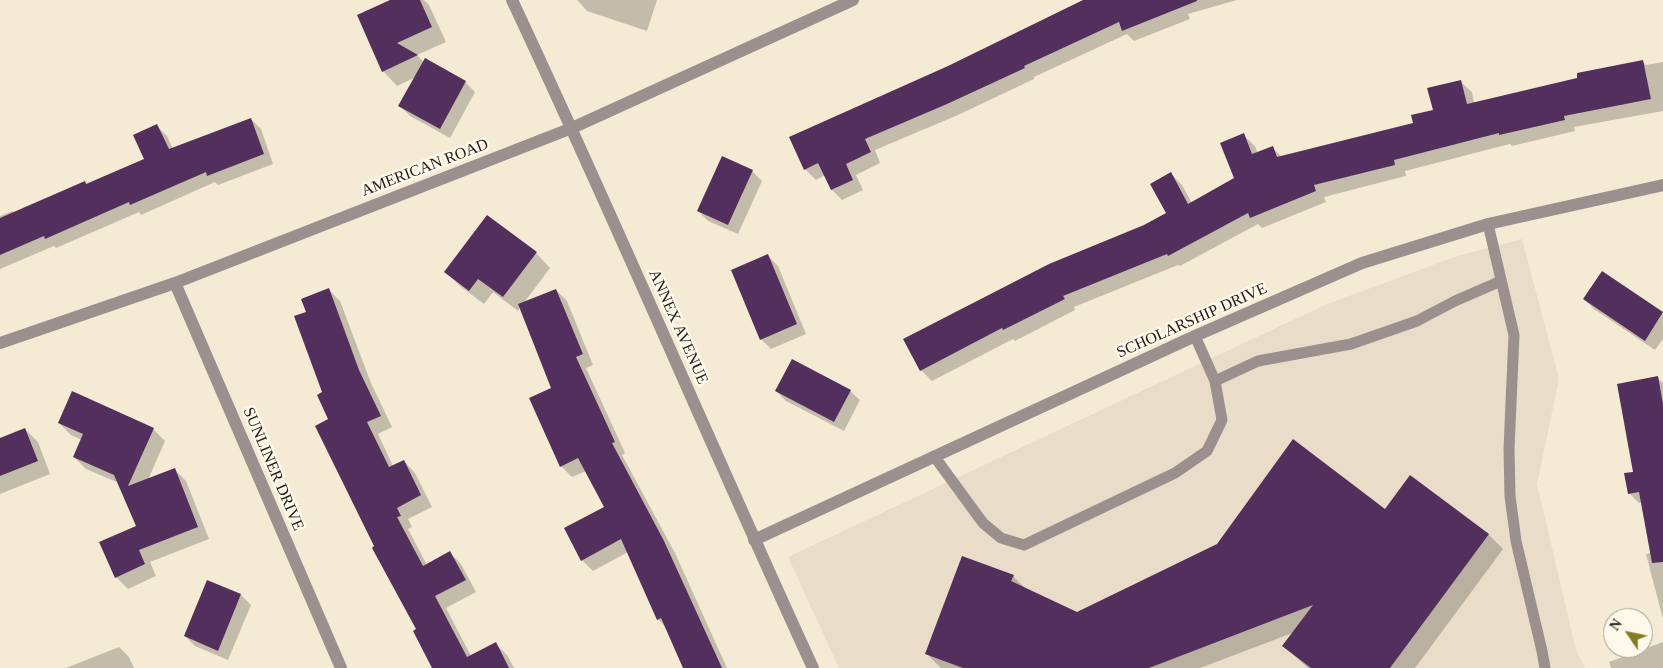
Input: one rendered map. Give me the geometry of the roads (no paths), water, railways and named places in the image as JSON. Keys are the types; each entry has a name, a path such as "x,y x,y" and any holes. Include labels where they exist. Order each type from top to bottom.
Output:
{"street":[{"name":"ANNEX AVENUE","path":"512,0 572,128 754,540 813,668"},
{"name":"AMERICAN ROAD","path":"0,343 175,283 572,128 853,0"},
{"name":"SCHOLARSHIP DRIVE","path":"754,540 1195,336 1362,263 1488,224 1663,185"},
{"name":"SUNLINER DRIVE","path":"175,283 340,668"}],"lane":[{"path":"1488,224 1514,336 1509,449 1510,496 1516,541 1545,668"},
{"path":"1215,380 1258,361 1351,344 1417,320 1501,281"},
{"path":"934,456 983,522 1001,538 1024,545 1174,473 1207,451 1222,420 1215,380 1195,336"}]}
